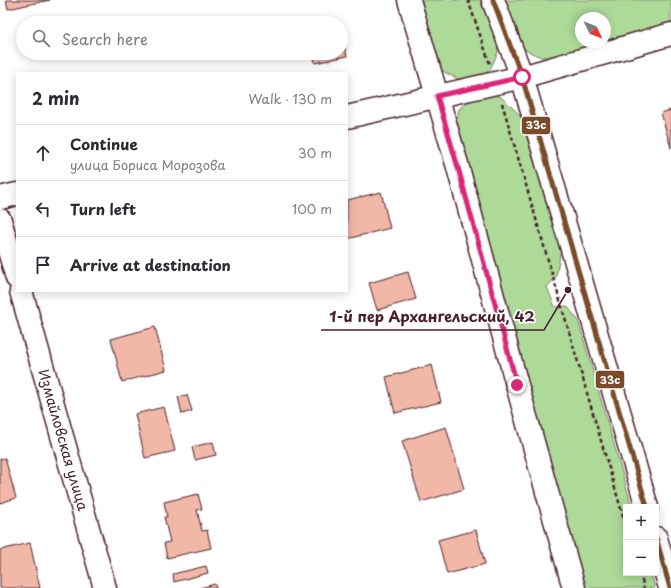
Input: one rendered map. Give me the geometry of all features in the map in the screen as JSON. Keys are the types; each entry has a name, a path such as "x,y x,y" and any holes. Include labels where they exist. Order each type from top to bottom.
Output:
{"street":[{"path":"409,0 457,164 574,588"},
{"path":"493,0 522,77 646,504"},
{"path":"348,117 522,77 671,34"},
{"path":"0,198 16,194"},
{"path":"0,220 16,275"},
{"name":"Измайловская улица","path":"21,292 105,588"},
{"path":"657,540 670,588"}],"path":[{"path":"468,0 491,66"},
{"path":"502,102 623,516"},
{"path":"641,576 644,588"}],"green space":[{"path":"415,0 482,0 495,35 498,52 490,70 478,78 458,79 444,72 433,60"},
{"path":"504,0 671,0 671,26 611,43 611,12 575,12 575,48 592,48 560,57 541,57 527,51 518,42"},
{"path":"485,93 501,97 520,115 561,249 556,277 547,287 555,307 567,306 578,320 631,504 623,504 623,576 652,576 655,588 582,588 455,128 459,109 472,99"}],"building":[{"path":"6,0 50,0 8,9"},
{"path":"314,60 329,60 315,63"},
{"path":"671,110 671,148 661,113"},
{"path":"381,192 390,228 348,239 348,200"},
{"path":"408,272 416,299 377,310 369,283"},
{"path":"155,327 166,370 122,382 111,339"},
{"path":"432,365 441,402 395,413 386,377"},
{"path":"187,395 192,411 182,414 178,397"},
{"path":"164,407 175,451 145,458 135,414"},
{"path":"446,427 464,489 421,502 402,441"},
{"path":"213,442 216,455 195,460 192,447"},
{"path":"5,458 16,498 0,503 0,459"},
{"path":"198,494 202,509 197,510 202,531 207,530 211,548 167,558 164,543 170,542 164,517 167,517 164,502"},
{"path":"476,530 485,564 447,574 438,540"},
{"path":"30,543 40,588 0,588 0,550"},
{"path":"206,566 208,573 174,582 173,574"},
{"path":"215,584 216,588 200,588"}],"transit line":[{"name":"33с","path":"493,0 522,77 646,504"},
{"name":"33с","path":"657,540 670,588"}],"place":[{"name":"1-й пер Архангельский, 42","path":"568,290"}],"route":[{"path":"517,385 437,96 522,77"}]}
